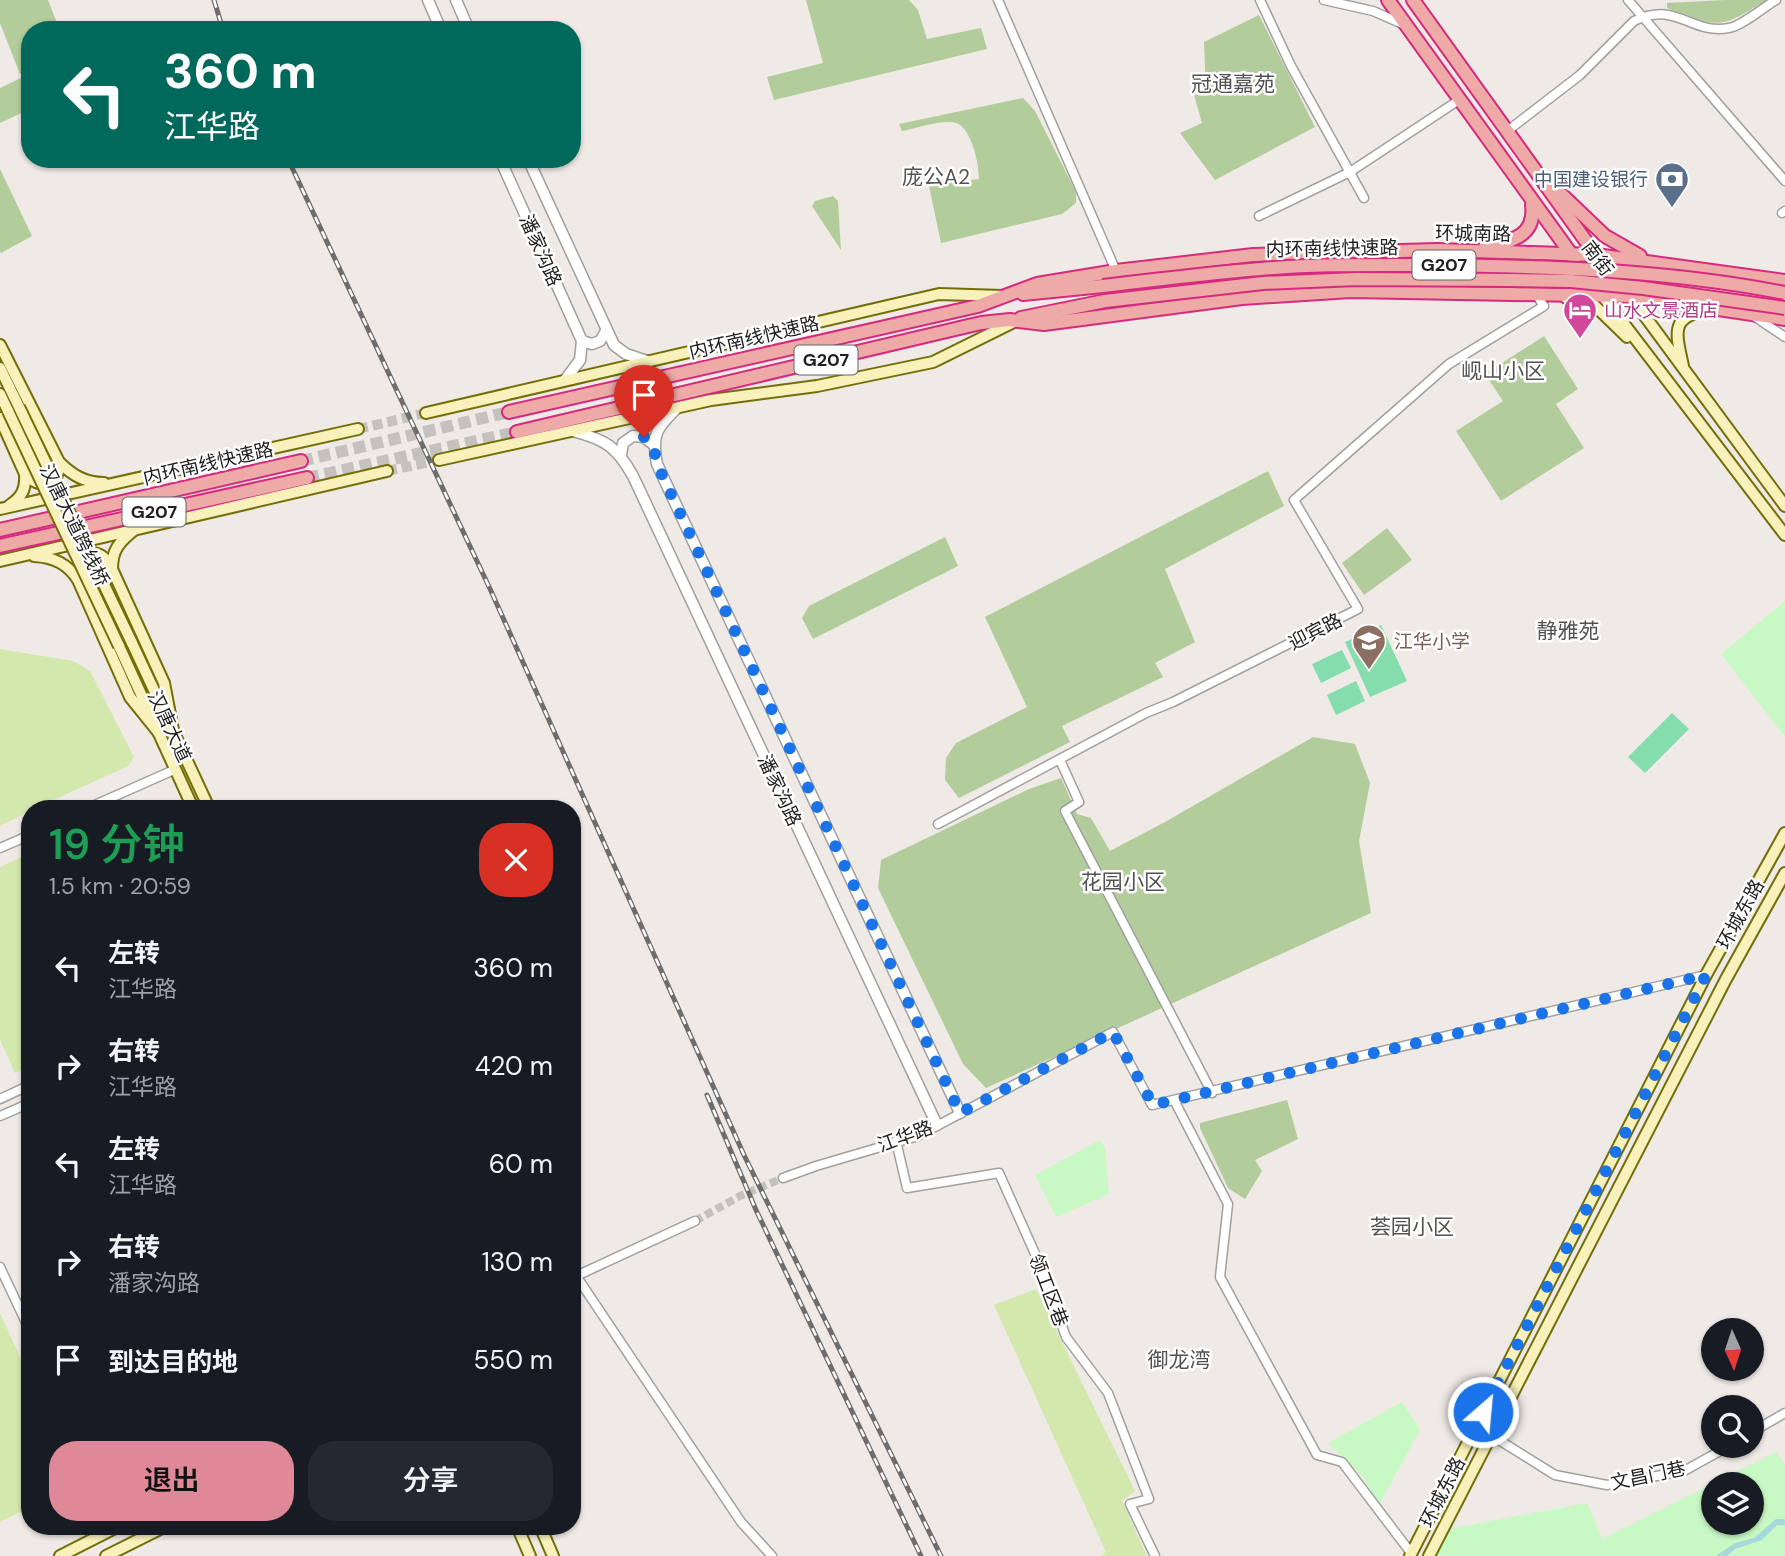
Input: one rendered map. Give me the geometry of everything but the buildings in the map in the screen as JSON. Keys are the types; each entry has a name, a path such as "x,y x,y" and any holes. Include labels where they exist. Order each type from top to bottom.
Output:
{"highway":[{"name":"南街","path":"1388,0 1602,295"},
{"name":"南街","path":"1413,0 1596,255 1630,296"},
{"path":"1526,159 1583,217 1615,243 1635,255 1695,268"},
{"path":"1467,251 1510,242 1526,232 1534,219 1532,201"},
{"name":"环城南路","path":"1116,271 1253,255 1467,251 1596,255 1785,281"},
{"name":"内环南线快速路","path":"1006,296 1262,268 1355,265 1571,267 1785,293"},
{"name":"内环南线快速路","path":"509,412 978,306 1037,284 1116,271"},
{"name":"内环南线快速路","path":"517,432 981,324 1105,301 1263,283 1356,279 1571,281 1785,308"},
{"name":"内环南线快速路","path":"1014,320 1044,324 1242,298 1351,291 1539,293"},
{"path":"1539,293 1630,296 1785,319"},
{"name":"内环南线快速路","path":"0,530 301,461"},
{"name":"内环南线快速路","path":"0,547 307,478"}],"main road":[{"path":"1539,293 1594,305 1652,361"},
{"path":"426,413 939,294 1006,296"},
{"name":"南街","path":"1602,295 1785,535"},
{"name":"南街","path":"1630,296 1785,506"},
{"path":"1684,369 1677,338 1680,322 1691,312 1716,309"},
{"path":"439,460 711,400 817,386 933,362 1014,320"},
{"path":"0,345 59,462 73,475 93,483 121,483"},
{"path":"706,348 710,367"},
{"path":"0,368 25,474 24,491 18,499 2,509"},
{"path":"0,394 9,412"},
{"name":"汉唐大道跨线桥","path":"9,412 132,643"},
{"name":"汉唐大道跨线桥","path":"9,412 119,646"},
{"path":"2,509 358,429"},
{"path":"25,474 32,481 45,484 55,481 60,473 59,462"},
{"path":"0,561 387,471"},
{"path":"112,569 112,553 120,541 135,529"},
{"path":"79,580 77,569 86,553 97,553 106,558 164,683 173,730"},
{"path":"21,556 47,556 70,567 79,580 130,697 159,733"},
{"name":"汉唐大道","path":"132,643 205,800"},
{"name":"汉唐大道","path":"119,646 190,800"},
{"name":"环城东路","path":"1410,1554 1706,975 1785,833"},
{"name":"环城东路","path":"1429,1556 1726,979 1785,873"},
{"path":"60,1556 102,1535"},
{"path":"106,1556 148,1535"},
{"path":"521,1535 530,1556"},
{"path":"544,1535 553,1556"}],"street":[{"path":"428,0 437,21"},
{"path":"456,0 465,21"},
{"path":"998,0 1116,271"},
{"path":"1260,0 1291,66 1364,198"},
{"path":"1324,0 1373,11 1407,26"},
{"path":"1629,0 1785,181"},
{"path":"1506,132 1580,75 1634,22 1643,17 1664,12 1708,28 1731,28 1776,0"},
{"path":"1259,216 1350,172 1459,100"},
{"name":"潘家沟路","path":"504,168 582,341"},
{"name":"潘家沟路","path":"532,168 614,345 626,354 647,361"},
{"name":"迎宾路","path":"938,824 1146,713 1358,609 1294,500 1449,365 1544,306 1539,293"},
{"path":"1750,314 1785,337"},
{"path":"565,380 580,360 582,341 592,344 600,341 606,331"},
{"path":"573,430 598,438 621,455 623,443 633,436 644,437 653,444 658,427 677,408"},
{"name":"潘家沟路","path":"653,444 657,464 960,1113"},
{"name":"潘家沟路","path":"621,455 937,1125"},
{"path":"1060,760 1079,802 1065,811 1212,1093"},
{"path":"106,800 176,769"},
{"path":"0,848 21,839"},
{"name":"江华路","path":"783,1178 918,1136 1113,1032 1153,1105 1706,975"},
{"path":"0,1099 21,1089"},
{"path":"1175,1101 1228,1204 1220,1277 1317,1455 1342,1462 1410,1554"},
{"path":"0,1116 21,1107"},
{"name":"领工区巷","path":"896,1141 907,1188 999,1173 1041,1267 1066,1337 1108,1393 1149,1499 1130,1504 1155,1556"},
{"path":"581,1274 695,1221"},
{"path":"0,1267 21,1312"},
{"path":"581,1286 741,1522 772,1556"},
{"path":"1764,1425 1785,1413"},
{"name":"文昌门巷","path":"1491,1435 1555,1475 1607,1485 1684,1471 1707,1458"}],"green space":[{"path":"0,0 48,0 56,21 21,21 20,74 0,23"},
{"path":"806,0 909,0 918,10 927,39 981,28 987,49 774,100 767,77 823,63"},
{"path":"1767,0 1738,17 1718,23 1667,8 1667,3"},
{"path":"1259,15 1315,127 1215,180 1180,133 1202,123 1194,95 1206,92 1204,42"},
{"path":"21,78 21,113 0,123 0,88"},
{"path":"1023,98 1035,111 1076,192 1076,203 1062,214 941,243 929,186 979,179 973,145 964,129 952,122 902,131 899,124"},
{"path":"0,169 32,236 1,253 0,251"},
{"path":"833,196 838,201 841,250 812,206 815,201"},
{"path":"1544,336 1578,389 1556,404 1584,448 1501,501 1456,431 1503,401 1485,374"},
{"path":"1268,471 1284,506 1165,569 1195,642 1155,663 1163,677 1062,726 1070,742 959,798 945,780 946,758 956,743 1027,707 985,617"},
{"path":"1387,528 1412,560 1364,595 1342,563"},
{"path":"945,537 958,566 813,639 802,618 809,606"},
{"path":"1785,601 1785,737 1721,654"},
{"path":"1381,625 1407,681 1370,697 1345,642"},
{"path":"0,649 73,661 90,671 134,757 128,766 54,800 21,800 21,816 0,826"},
{"path":"1342,650 1351,668 1321,683 1312,664"},
{"path":"1356,681 1365,701 1336,715 1327,695"},
{"path":"1672,713 1689,729 1645,773 1628,757"},
{"path":"1313,737 1355,744 1370,783 1359,841 1371,913 986,1088 963,1064 878,888 881,860 1029,789 1061,778 1077,814 1091,818 1110,851"},
{"path":"21,857 21,1070 15,1073 0,1040 0,867"},
{"path":"1287,1100 1298,1139 1255,1160 1262,1171 1245,1199 1228,1188 1200,1123"},
{"path":"1100,1140 1105,1148 1109,1194 1056,1217 1035,1175"},
{"path":"1036,1289 1135,1491 1122,1501 1147,1556 1101,1556 1106,1552 994,1305"},
{"path":"0,1313 21,1359 21,1512 0,1522"},
{"path":"1402,1402 1420,1430 1379,1505 1363,1477 1328,1443"},
{"path":"1776,1452 1785,1464 1785,1556 1429,1556 1443,1530 1587,1503 1602,1539 1701,1490 1701,1535 1764,1535 1764,1472 1736,1472"}],"water":[{"path":"1776,1519 1785,1519 1785,1525 1777,1525 1762,1540 1735,1549 1727,1556 1716,1556 1735,1543 1764,1535 1764,1529"}],"tunnel":[{"path":"301,461 509,412"},
{"path":"358,429 426,413"},
{"path":"307,478 517,432"},
{"path":"387,471 439,460"},
{"path":"695,1221 740,1196 783,1178"}],"railway":[{"path":"214,0 220,21"},
{"path":"292,168 491,591 744,1155 941,1556"},
{"path":"707,1095 756,1210 921,1556"}],"place":[{"name":"中国建设银行","path":"1672,209"},
{"name":"山水文景酒店","path":"1580,340"},
{"name":"江华小学","path":"1369,671"}],"district":[{"name":"冠通嘉苑","path":"1233,84"},
{"name":"庞公A2","path":"936,177"},
{"name":"岘山小区","path":"1503,371"},
{"name":"静雅苑","path":"1568,631"},
{"name":"花园小区","path":"1123,882"},
{"name":"荟园小区","path":"1412,1227"},
{"name":"御龙湾","path":"1179,1360"}],"route":[{"path":"644,437 653,444 657,464 960,1113 1113,1032 1153,1105 1706,975 1483,1412"}]}
